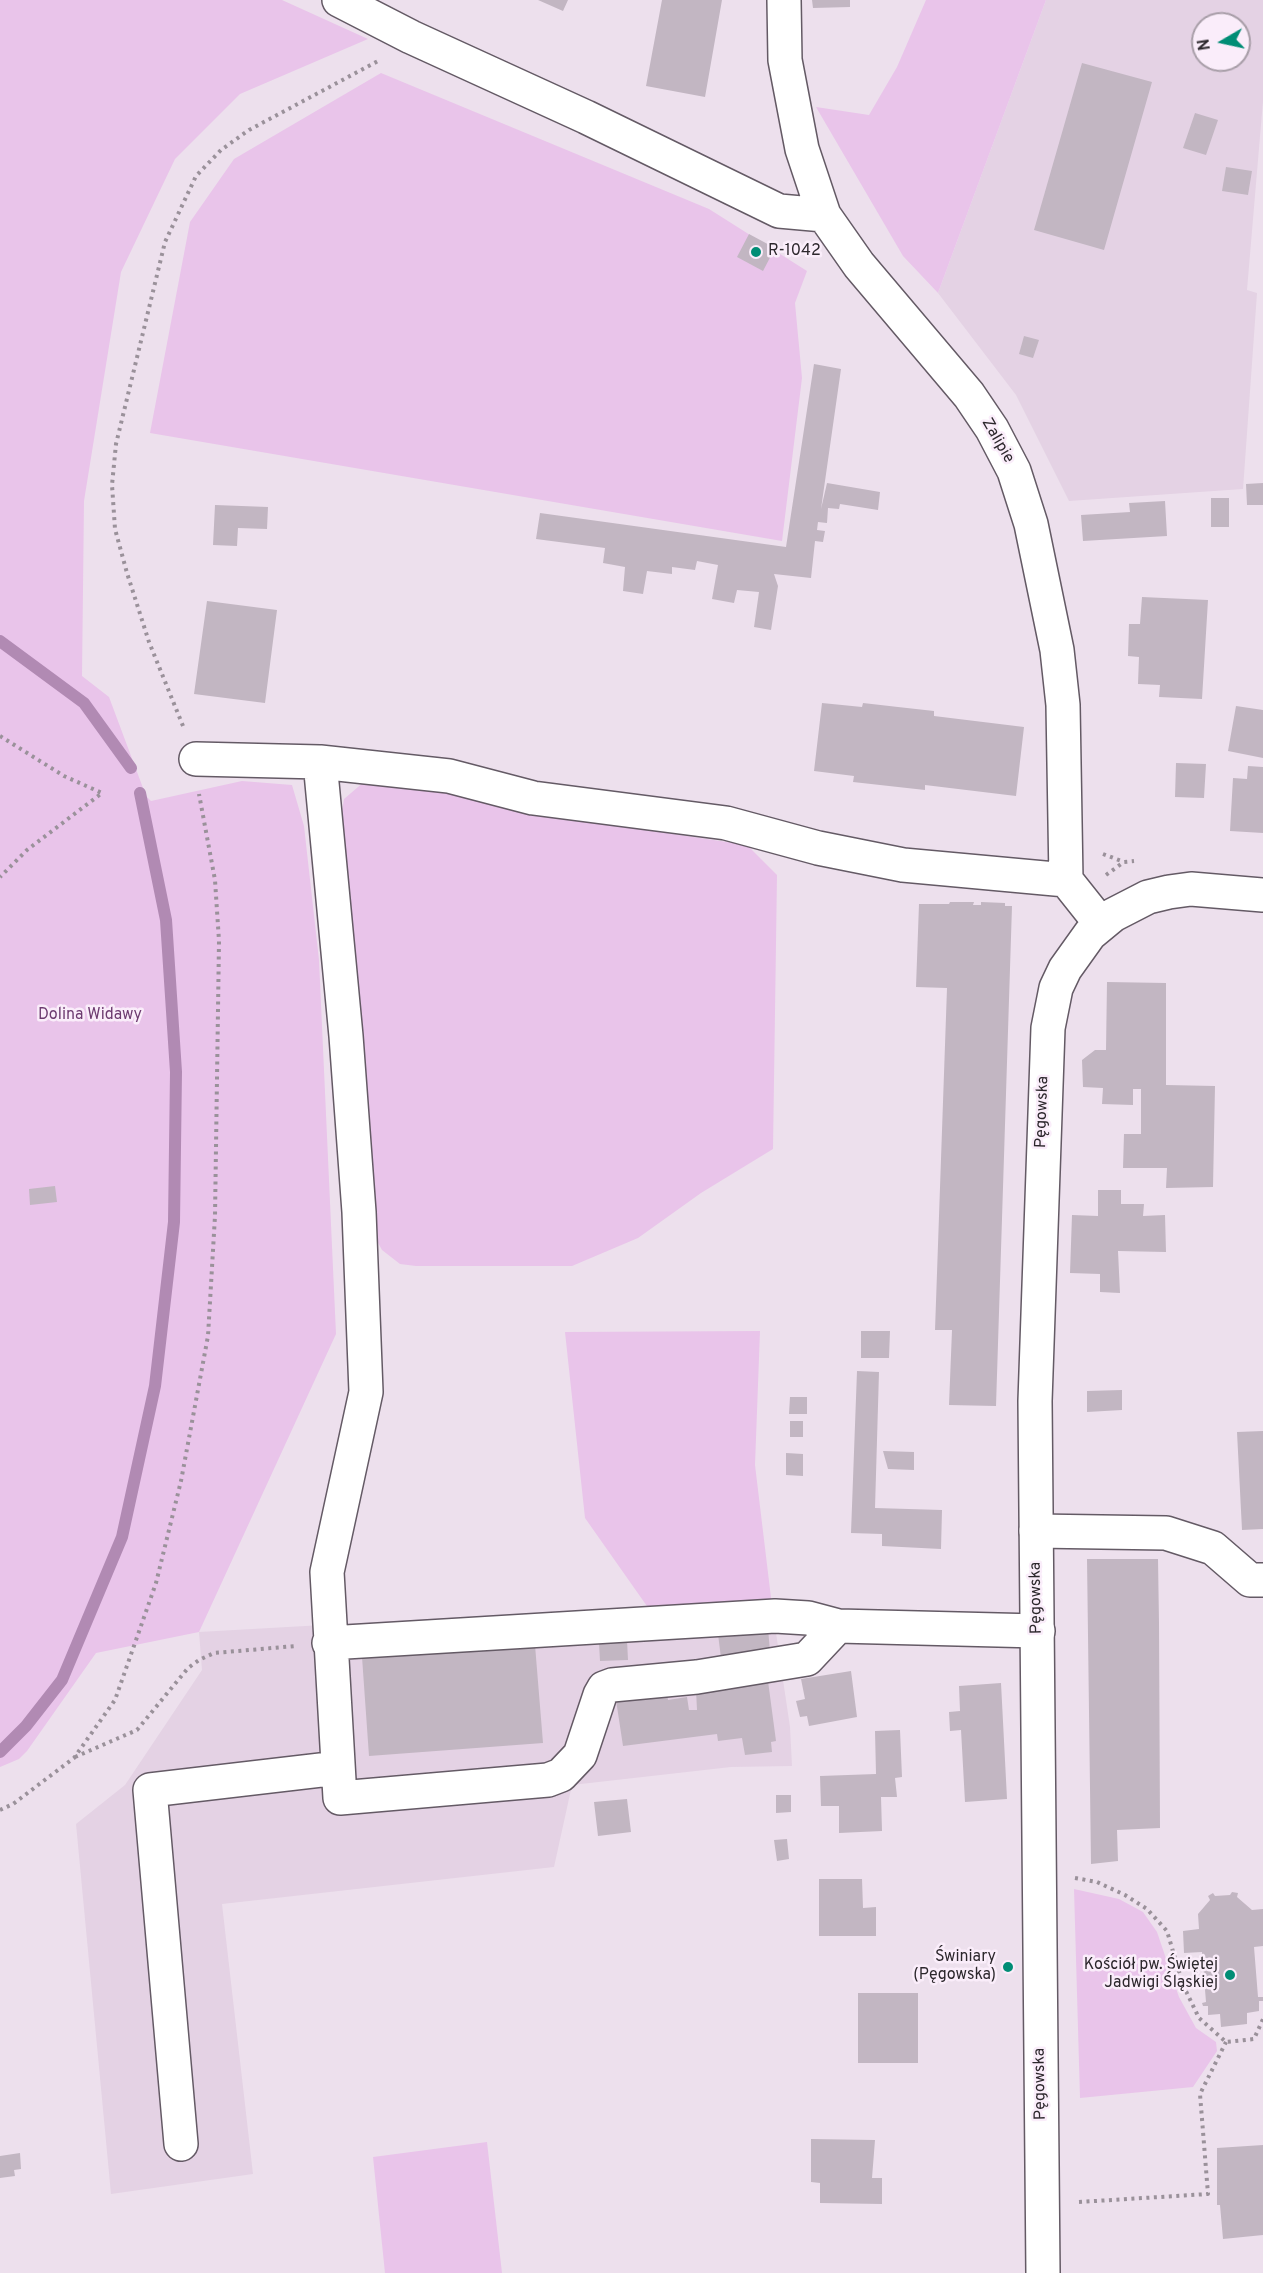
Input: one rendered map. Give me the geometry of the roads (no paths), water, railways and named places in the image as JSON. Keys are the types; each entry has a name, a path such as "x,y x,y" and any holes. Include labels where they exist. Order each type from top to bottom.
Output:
{"street":[{"path":"339,0 411,38 586,117 779,211 824,215"},
{"name":"Zalipie","path":"784,0 785,60 802,149 824,215 859,265 969,395 992,429 1014,471 1031,524 1057,650 1063,716 1066,880"},
{"path":"196,759 320,762 449,776 533,798 726,823 818,848 903,865 1066,880 1095,929"},
{"path":"320,762 347,1048 359,1212 366,1392 327,1572 329,1643 340,1798 548,1780 561,1775 580,1755 604,1688 807,1659 838,1626"},
{"name":"Pęgowska","path":"1043,2273 1035,1401 1040,1192 1048,1028 1056,988 1076,951 1095,929 1126,907 1169,892 1191,889 1263,895"},
{"path":"1036,1531 1166,1533 1213,1548 1250,1580 1263,1580"},
{"path":"329,1643 775,1616 808,1618 838,1626 1038,1631"},
{"path":"181,2144 150,1790 338,1768"}],"waterway":[{"path":"0,641 84,703 131,768"},
{"path":"0,1752 26,1726 62,1680 122,1537 155,1386 174,1222 176,1072 166,920 140,793"}],"place":[{"name":"R-1042","path":"756,252"},
{"name":"Świniary (Pęgowska)","path":"1008,1967"},
{"name":"Kościół pw. Świętej Jadwigi Śląskiej","path":"1230,1975"}],"park label":[{"name":"Dolina Widawy","path":"90,1016"}]}
